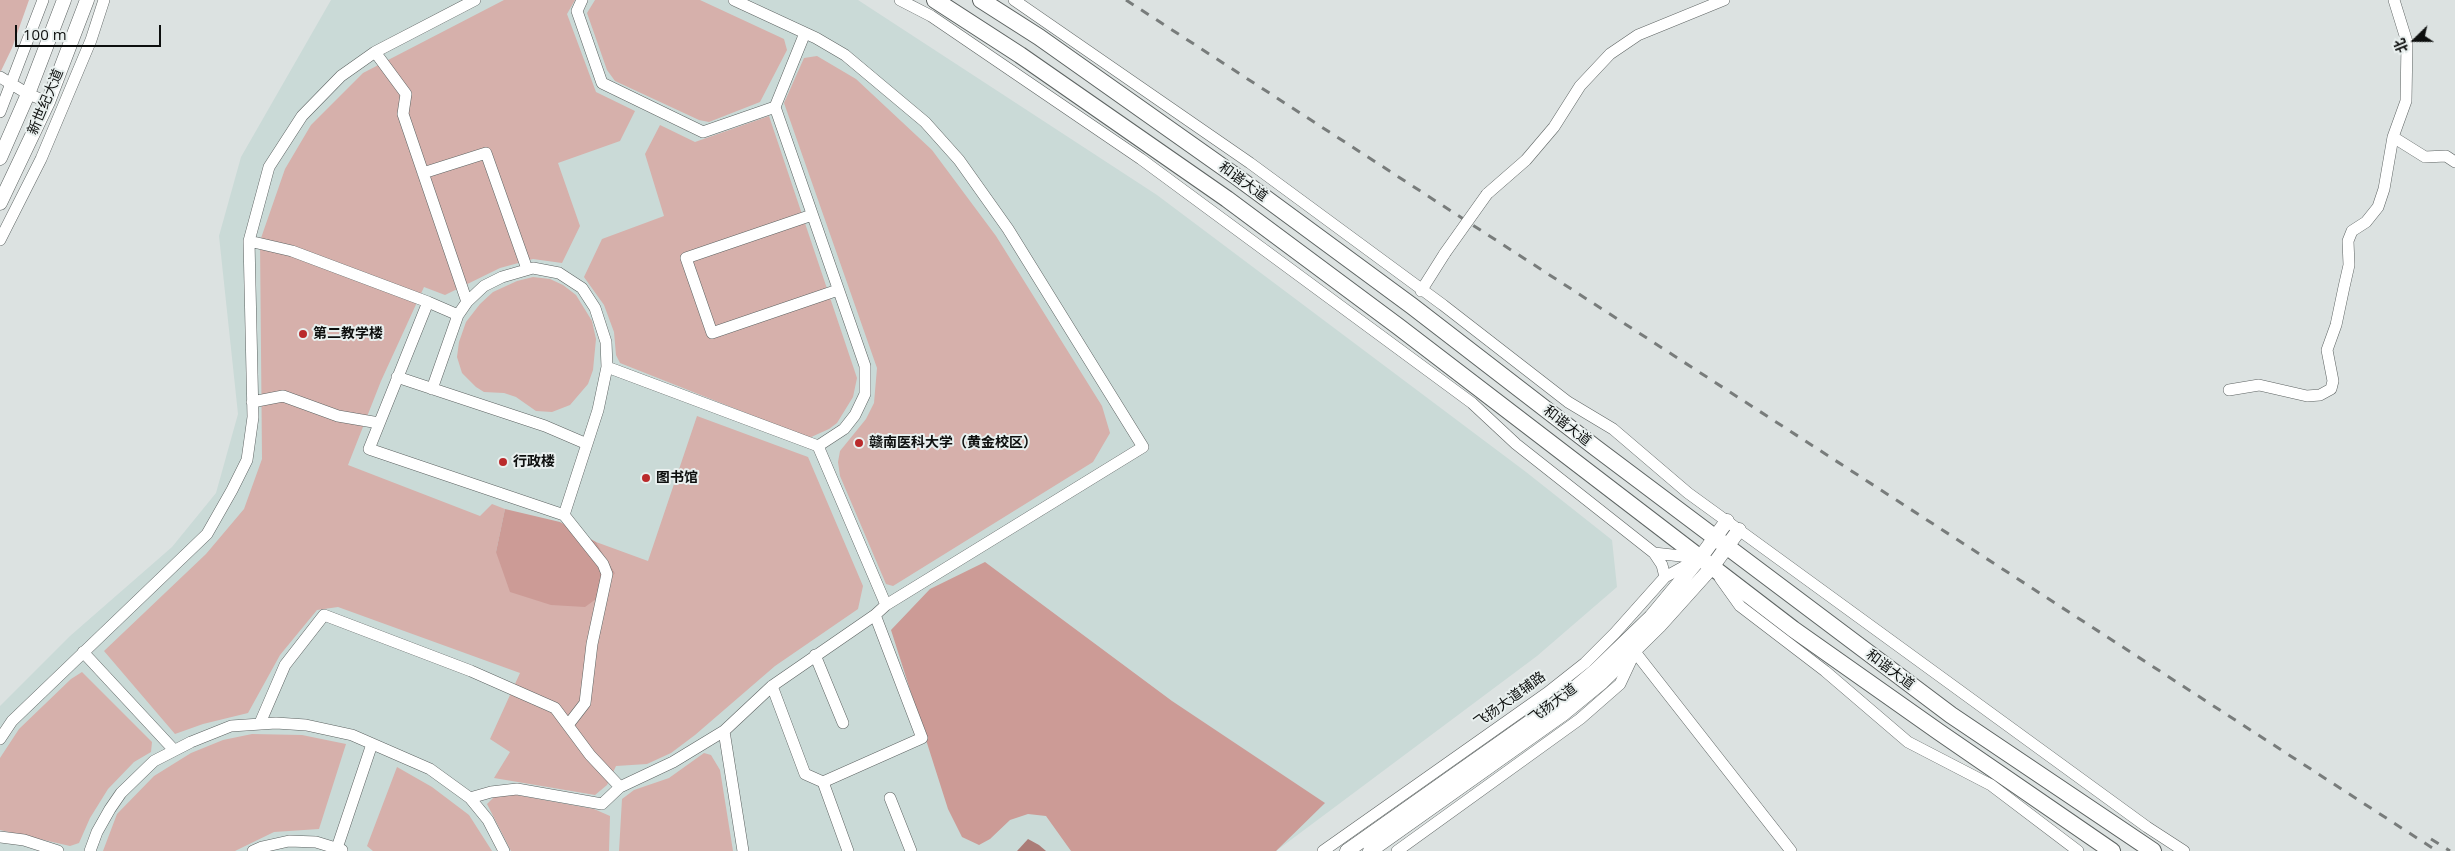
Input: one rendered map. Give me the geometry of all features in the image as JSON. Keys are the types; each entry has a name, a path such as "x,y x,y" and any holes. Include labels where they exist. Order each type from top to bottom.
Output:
{"highway":[{"name":"和谐大道","path":"935,0 1020,55 1227,200 1399,327 1793,629 2112,851"},
{"name":"和谐大道","path":"982,0 1047,43 1237,177 1412,306 1596,448 1951,715 2153,851"}],"main road":[{"name":"新世纪大道","path":"0,158 28,94 64,0"},
{"name":"新世纪大道","path":"1,204 48,102 87,0"},
{"name":"飞扬大道","path":"1721,542 1726,521"},
{"name":"飞扬大道","path":"1370,851 1563,714 1635,652 1721,542 1739,530"},
{"name":"飞扬大道","path":"1347,851 1550,707 1594,672 1706,562"}],"street":[{"path":"0,112 13,84 43,0"},
{"path":"0,240 41,160 91,40 104,0"},
{"path":"0,739 12,721 207,534 232,490 246,460 253,417 249,241 269,167 302,116 340,76 376,52 475,0"},
{"path":"582,0 577,11 602,83 703,132 775,107"},
{"path":"470,798 491,792 517,789 602,804 620,787 673,762 724,731 772,686 814,655 875,615 886,605 1143,447 1008,229 959,160 925,122 845,55 805,33 734,0"},
{"path":"900,0 930,16 1141,159 1472,402 1516,444 1654,553 1662,565 1665,577"},
{"path":"1014,0 1250,163 1421,291 1443,305 1568,402 1613,429 1688,492 1726,521 2147,827 2184,851"},
{"path":"1421,291 1445,253 1487,194 1526,160 1554,127 1580,86 1610,54 1638,35 1724,0"},
{"path":"2229,390 2259,385 2307,396 2320,395 2331,390 2333,381 2327,350 2336,325 2344,287 2348,265 2348,241 2352,232 2366,222 2378,207 2384,189 2393,137 2406,101 2407,42 2394,0"},
{"path":"805,33 775,107 865,366 865,394 855,415 844,429 818,446"},
{"path":"376,52 406,94 403,114 466,302"},
{"path":"0,77 28,94 48,102"},
{"path":"2393,137 2425,157 2446,156 2455,162"},
{"path":"423,173 486,153 527,269"},
{"path":"812,215 686,258 705,315 712,333 838,290"},
{"path":"249,241 292,251 458,315"},
{"path":"432,389 458,315 466,302 484,286 502,277 527,269 546,269 558,273 582,288 595,308 602,325 606,342 607,368 598,410 564,515"},
{"path":"428,302 396,377 369,449 564,515 583,536 603,564 607,574 592,644 585,703 568,725"},
{"path":"607,368 818,446 886,605"},
{"path":"396,377 545,426 587,444"},
{"path":"252,402 283,396 338,416 379,423"},
{"path":"1654,553 1706,562 1740,606 1825,671 1908,742 1991,785 2078,851"},
{"name":"飞扬大道辅路","path":"1323,851 1547,693 1585,663 1640,608 1665,577 1706,562"},
{"path":"260,723 285,665 324,615 522,692 556,708 590,755 620,787"},
{"path":"823,782 922,738 875,615"},
{"path":"83,652 174,750"},
{"path":"1398,851 1580,719 1620,684 1635,652 1791,851"},
{"path":"814,655 844,723"},
{"path":"772,686 806,774 823,782 848,851"},
{"path":"90,851 97,832 121,792 154,761 174,750 232,726 260,723 306,725 352,735 430,769 470,798 488,820 504,851"},
{"path":"724,731 743,851"},
{"path":"253,851 288,841 316,842 340,850 372,744"},
{"path":"890,798 911,851"},
{"path":"0,837 24,840 58,851"}],"shaded area":[{"path":"0,0 29,0 12,48 0,73"},
{"name":"赣南医科大学（黄金校区）","path":"331,0 858,0 1157,195 1526,472 1612,540 1617,587 1537,656 1276,851 0,851 0,706 70,636 172,547 216,493 238,414 219,236 241,157"},
{"path":"504,0 575,0 567,14 596,92 635,111 620,141 558,163 580,226 562,263 533,259 500,268 445,295 424,287 381,381 348,465 480,516 492,504 505,509 496,552 615,573 596,542 648,561 697,416 808,457 863,586 858,609 775,666 695,735 671,753 647,764 616,766 607,785 595,795 494,778 510,752 490,739 520,673 338,607 317,610 280,655 248,713 203,724 175,734 104,651 206,554 244,509 262,459 260,241 285,169 311,125 363,73"},
{"path":"595,0 700,0 784,39 787,50 760,102 709,122 699,120 615,81 607,70 587,13"},
{"path":"817,56 856,79 932,150 996,236 1102,406 1110,433 1093,462 893,586 886,584 840,476 838,462 840,451 866,419 874,403 877,368 784,103 804,58"},
{"path":"769,116 857,378 853,397 837,423 829,429 809,438 620,363 616,355 614,332 604,305 584,277 602,239 664,216 645,154 660,125 695,142"},
{"path":"533,277 550,279 563,285 576,295 592,321 596,339 593,370 588,384 570,405 552,412 536,411 516,397 504,393 484,392 462,373 457,357 459,342 466,322 480,304 493,292 517,281"},
{"path":"505,509 560,522 596,542 615,573 596,599 585,607 551,605 510,592 496,552"},
{"path":"985,562 1172,701 1325,803 1276,851 1071,851 1046,816 1028,814 1010,820 990,839 979,845 962,837 948,809 891,630 930,589"},
{"path":"82,672 152,742 151,752 134,762 108,789 90,818 79,843 70,846 0,830 0,758 19,729 71,679"},
{"path":"252,734 302,735 346,744 319,829 274,832 235,851 103,851 117,814 154,776 191,753 223,740"},
{"path":"704,753 711,755 720,770 733,851 619,851 622,799 634,790 669,778"},
{"path":"397,767 432,787 469,815 492,851 373,851 367,846"},
{"path":"511,794 594,809 610,816 609,851 511,851 487,804 496,795"},
{"path":"1028,839 1039,845 1046,851 1017,851"}],"railway":[{"path":"1126,0 2437,851"},
{"path":"2431,839 2450,851"}],"place":[{"name":"第二教学楼","path":"303,334"},
{"name":"赣南医科大学（黄金校区）","path":"859,443"},
{"name":"行政楼","path":"503,462"},
{"name":"图书馆","path":"646,478"}]}
